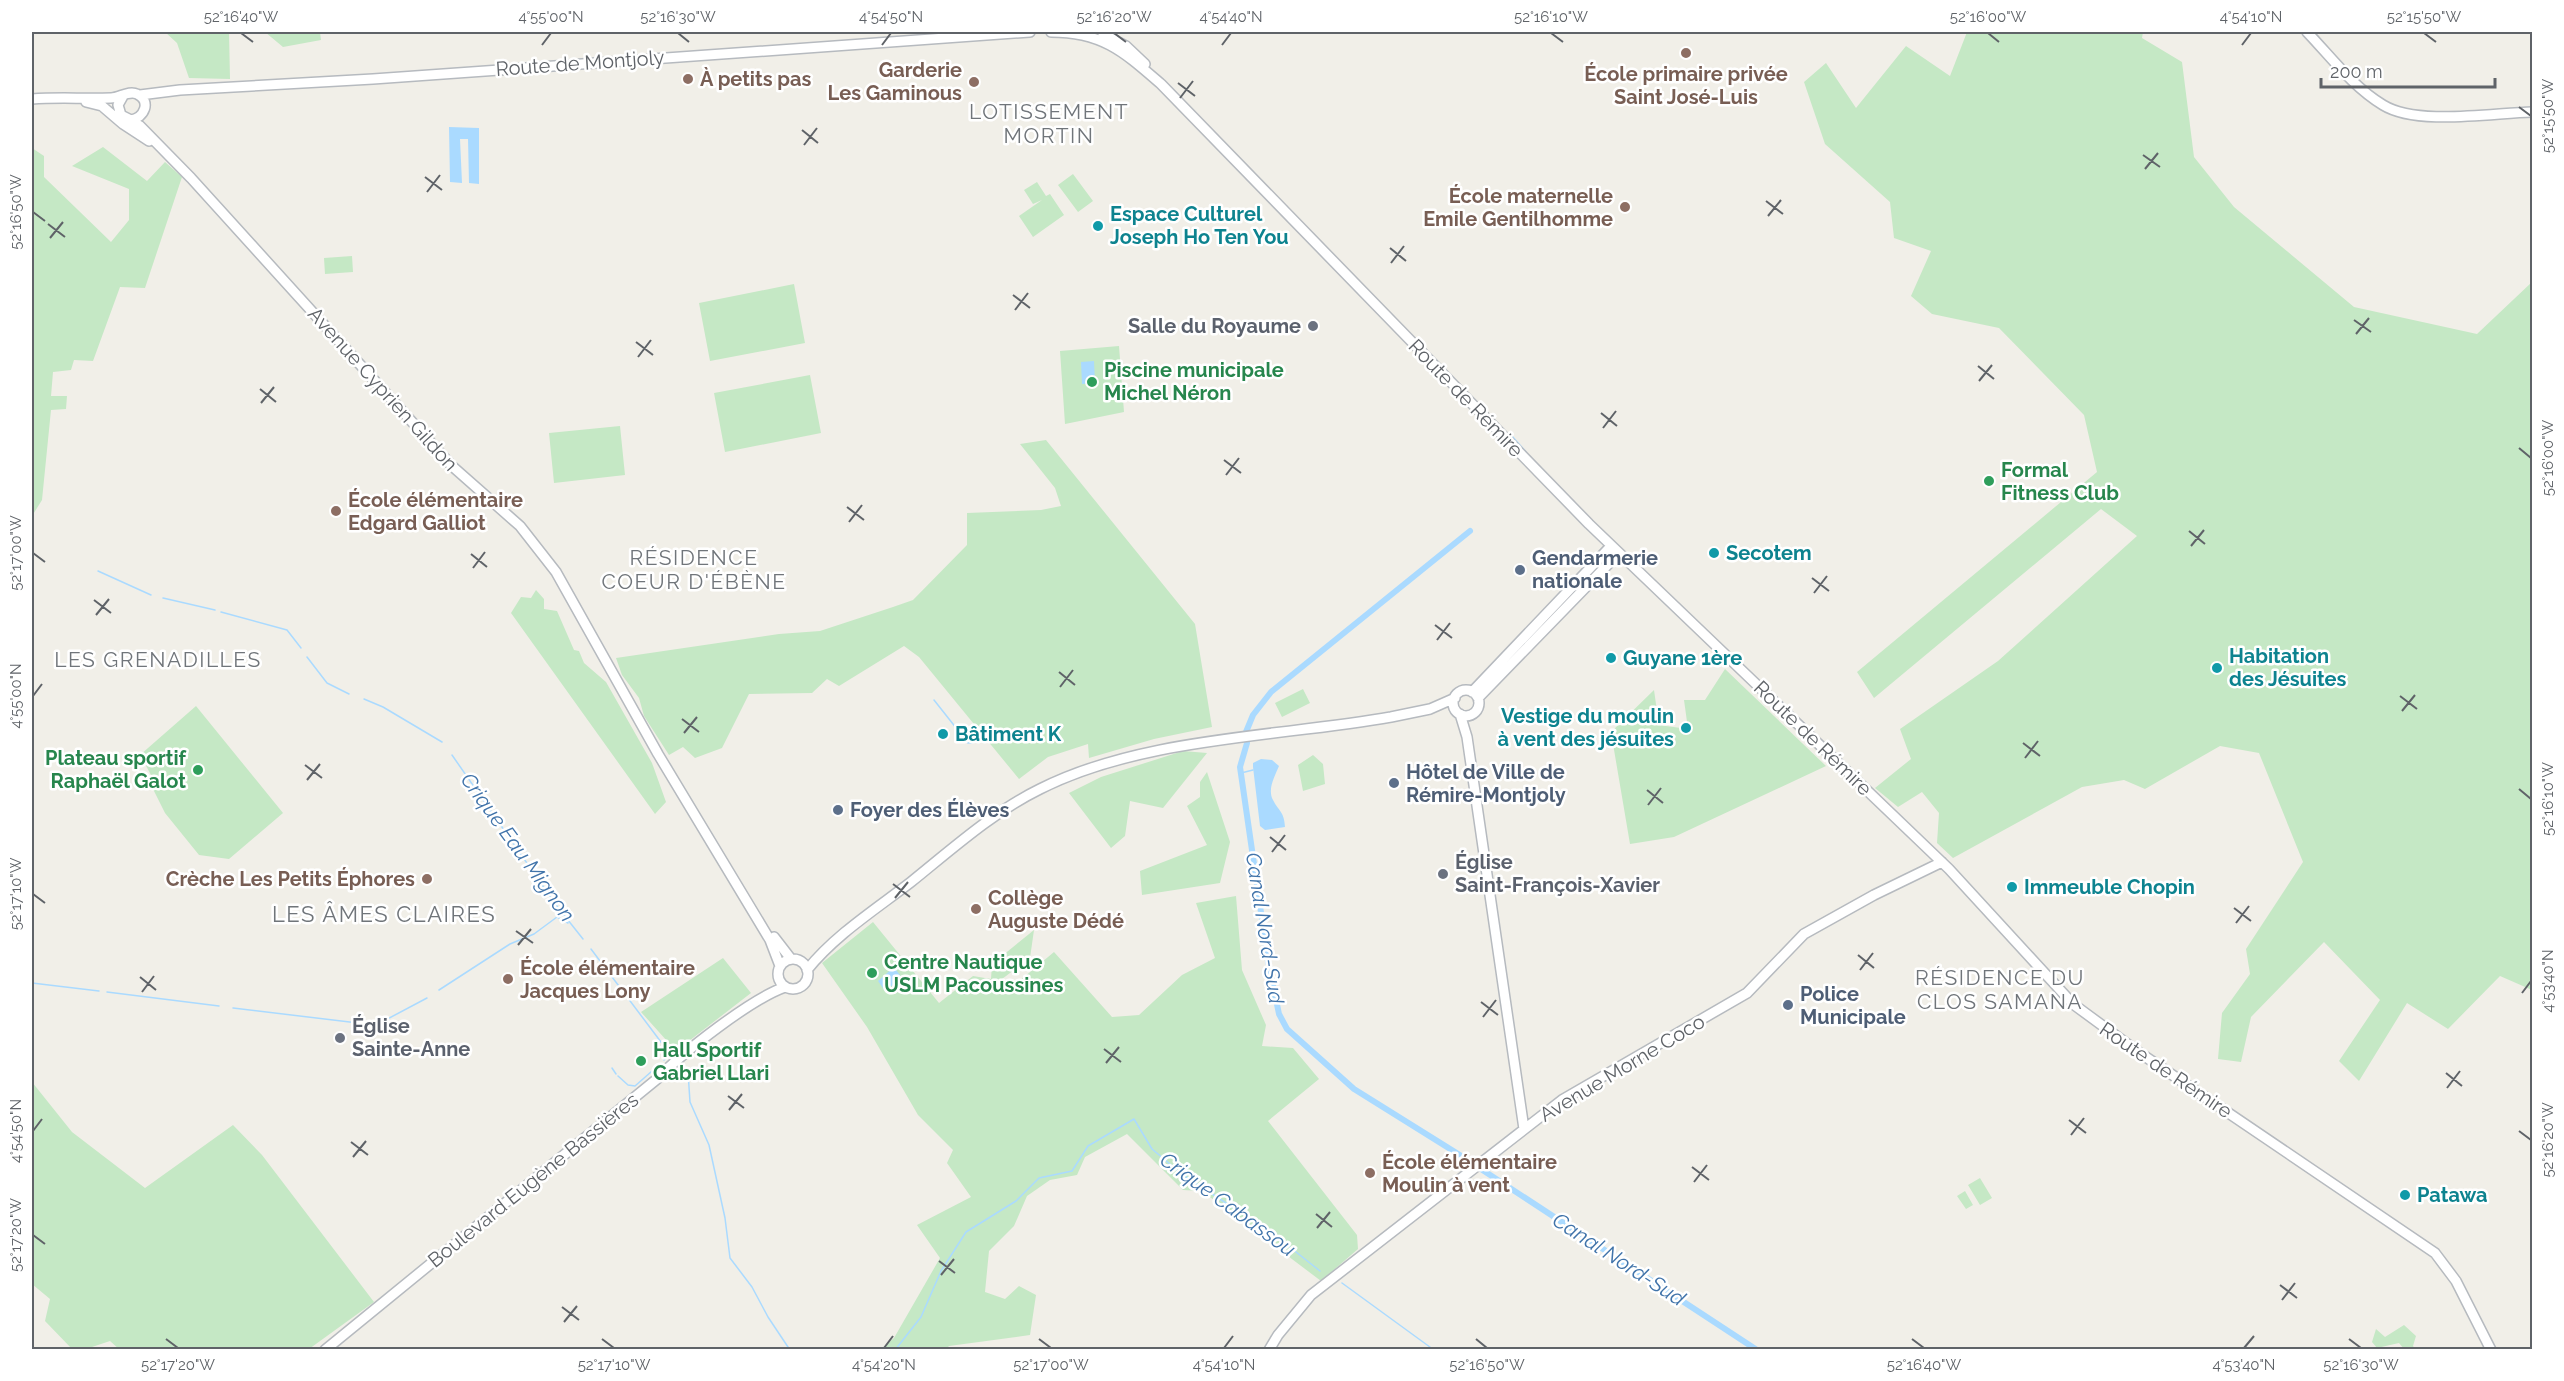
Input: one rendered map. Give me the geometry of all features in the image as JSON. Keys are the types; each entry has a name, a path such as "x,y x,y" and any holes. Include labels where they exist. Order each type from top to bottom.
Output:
{"street":[{"name":"Route de Montjoly","path":"140,95 167,91 373,79 470,70 1030,32"},
{"name":"Route de Rémire","path":"1051,32 1075,32 1108,37 1161,84 1615,549 1942,862 2058,988 2089,1017 2435,1253 2456,1281 2491,1350"},
{"name":"Route de Rémire","path":"1096,32 1126,46 1154,73 1161,84"},
{"path":"1108,37 1116,36 1121,32"},
{"path":"1121,32 1121,39 1126,46"},
{"path":"2307,32 2369,96 2398,112 2432,116 2532,112"},
{"path":"94,97 111,105 128,119 138,118 145,109 167,91"},
{"path":"36,99 123,96 131,93 140,95 145,109"},
{"path":"119,111 119,102 123,96"},
{"path":"36,99 83,101 102,106 128,128 164,151"},
{"name":"Avenue Cyprien Gildon","path":"145,109 145,127 164,151"},
{"name":"Avenue Cyprien Gildon","path":"128,119 140,126 164,151 452,466 501,507 535,542 556,572 658,754 717,851 796,960"},
{"path":"1475,695 1615,549"},
{"path":"834,943 780,966 778,979 785,987 792,989 803,985 807,970 834,943 968,836 1029,794 1071,776 1117,760 1158,750 1359,723 1430,709 1455,698 1464,691 1475,695"},
{"path":"1467,737 1478,706 1475,695"},
{"path":"1455,698 1467,737 1524,1129"},
{"path":"1430,709 1458,712 1464,716 1474,713"},
{"name":"Avenue Cyprien Gildon","path":"717,851 723,865 770,940 780,966"},
{"name":"Avenue Morne Coco","path":"1269,1350 1278,1335 1311,1295 1562,1100 1747,993 1804,934 1874,895 1942,862"},
{"path":"796,960 807,970"},
{"name":"Boulevard Eugène Bassières","path":"742,1012 778,979"},
{"name":"Boulevard Eugène Bassières","path":"325,1350 657,1079 672,1063 742,1012 785,987"}],"green space":[{"path":"165,32 229,32 230,79 189,78 177,43"},
{"path":"265,32 320,32 321,40 283,47"},
{"path":"1967,32 2143,32 2142,38 2182,62 2194,157 2234,207 2354,307 2477,334 2532,282 2532,990 2500,976 2448,1029 2407,1003 2359,1081 2339,1061 2380,1000 2324,942 2251,1017 2241,1062 2218,1059 2222,1013 2250,974 2246,949 2303,862 2259,753 2220,746 2145,789 2124,780 2082,787 1953,858 1937,843 1939,813 1922,792 1898,807 1875,788 1911,759 1900,729 1998,661 2137,536 2101,509 1874,698 1857,672 2097,472 2084,415 1999,328 1932,314 1911,296 1931,251 1894,238 1890,202 1825,144 1804,82 1826,63 1856,108 1906,46 1950,76"},
{"path":"103,147 147,181 165,162 182,177 145,288 120,287 93,361 74,360 71,370 53,372 51,396 67,396 66,409 51,410 42,500 32,516 32,148 44,156 44,177 111,242 129,220 129,189 72,166"},
{"path":"1073,174 1093,201 1078,212 1058,185"},
{"path":"1037,182 1046,196 1050,194 1064,215 1033,237 1019,216 1042,200 1033,204 1024,190"},
{"path":"352,256 353,272 325,274 324,258"},
{"path":"794,284 805,343 710,361 699,303"},
{"name":"Piscine municipale Michel Néron","path":"1119,346 1124,412 1065,424 1060,351"},
{"path":"810,375 821,433 725,452 714,393"},
{"path":"620,426 625,475 554,483 549,433"},
{"path":"1046,440 1195,624 1212,727 1154,739 1089,758 1088,744 1048,757 1019,779 919,657 904,646 839,686 827,679 812,693 749,694 722,748 695,758 683,747 669,755 644,716 639,698 622,675 616,658 779,634 820,631 913,600 967,545 967,513 1041,510 1061,506 1055,488 1020,444"},
{"path":"536,590 544,599 544,609 557,611 574,650 579,651 584,663 606,682 652,763 666,802 655,814 511,613 521,597 531,598"},
{"path":"1725,669 1826,766 1674,837 1630,844 1611,732 1654,690 1659,725 1688,729 1684,700 1705,700"},
{"path":"1303,689 1310,703 1282,717 1275,703"},
{"name":"Plateau sportif Raphaël Galot","path":"196,706 283,813 229,859 199,855 165,813 152,787 156,784 140,755"},
{"path":"1183,751 1207,753 1163,808 1130,801 1125,836 1111,848 1069,793 1101,777"},
{"path":"1313,755 1323,764 1325,784 1303,791 1298,765"},
{"path":"1207,772 1230,842 1220,883 1142,895 1140,871 1207,845 1187,806 1200,797 1200,782"},
{"path":"1236,896 1242,970 1266,1025 1262,1046 1293,1048 1319,1079 1268,1121 1357,1235 1358,1249 1321,1281 1202,1191 1183,1190 1127,1134 1085,1157 1077,1175 1050,1180 1027,1196 1014,1226 989,1251 985,1292 1005,1299 1019,1286 1036,1295 1030,1335 949,1346 946,1349 881,1349 894,1338 940,1258 917,1225 971,1197 947,1163 953,1150 918,1115 867,1027 822,963 873,922 939,1003 973,976 991,979 992,964 1034,930 1030,958 1002,979 1005,993 1054,952 1112,1017 1139,1015 1182,975 1215,958 1196,903"},
{"path":"723,958 751,993 676,1051 641,1012"},
{"path":"32,1082 72,1132 145,1188 233,1125 262,1155 374,1302 309,1349 120,1350 110,1341 86,1349 72,1349 45,1321 50,1299 32,1284"},
{"path":"1980,1178 1992,1198 1980,1205 1968,1185"},
{"path":"1965,1191 1973,1205 1966,1209 1957,1196"},
{"path":"2404,1325 2416,1336 2413,1346 2415,1349 2404,1349 2399,1343 2377,1348 2372,1342 2376,1329 2385,1337"}],"water":[{"path":"449,127 479,128 479,184 469,183 468,139 460,139 462,183 450,182"},
{"path":"1094,361 1095,383 1082,384 1081,362"},
{"path":"1261,759 1272,760 1279,766 1272,783 1271,796 1282,815 1285,827 1265,830 1260,826 1253,763"},
{"path":"894,967 902,978 885,991 878,981"}],"waterway":[{"path":"1511,435 1526,452"},
{"name":"Canal Nord-Sud","path":"1246,732 1253,715 1271,692 1470,531"},
{"name":"Crique Eau Mignon","path":"98,571 151,595"},
{"name":"Crique Eau Mignon","path":"163,598 215,610"},
{"name":"Crique Eau Mignon","path":"221,612 287,630 301,648"},
{"name":"Crique Eau Mignon","path":"307,657 327,683 349,694"},
{"name":"Crique Eau Mignon","path":"364,699 383,707 442,742"},
{"path":"934,700 968,743 976,742"},
{"name":"Canal Nord-Sud","path":"1247,743 1240,767 1268,961 1279,1014 1287,1029 1354,1089 1471,1162"},
{"name":"Crique Eau Mignon","path":"452,755 556,905 583,939"},
{"path":"1241,773 1253,770"},
{"path":"439,990 510,944 534,934 557,917 568,923"},
{"name":"Crique Eau Mignon","path":"591,949 670,1054 664,1060"},
{"path":"32,983 99,991"},
{"path":"107,992 219,1006"},
{"path":"366,1023 378,1024 427,998"},
{"path":"233,1008 358,1023"},
{"path":"618,1076 628,1085 635,1086 660,1064"},
{"name":"Crique Eau Mignon","path":"682,1065 688,1072 690,1102 709,1145 725,1218 730,1258 752,1287 790,1350"},
{"path":"612,1068 616,1074"},
{"name":"Crique Cabassou","path":"895,1350 921,1317 941,1271 966,1232 1016,1201 1039,1178 1072,1171 1088,1146 1134,1119 1152,1149 1183,1175 1272,1233 1320,1271"},
{"name":"Canal Nord-Sud","path":"1481,1169 1757,1350"},
{"path":"1342,1283 1434,1350"}],"place":[{"name":"École primaire privée Saint José-Luis","path":"1686,53"},
{"name":"À petits pas","path":"688,79"},
{"name":"Garderie Les Gaminous","path":"974,82"},
{"name":"École maternelle Emile Gentilhomme","path":"1625,207"},
{"name":"Espace Culturel Joseph Ho Ten You","path":"1098,226"},
{"name":"Salle du Royaume","path":"1313,326"},
{"name":"Piscine municipale Michel Néron","path":"1092,382"},
{"name":"Formal Fitness Club","path":"1989,481"},
{"name":"École élémentaire Edgard Galliot","path":"336,511"},
{"name":"Secotem","path":"1714,553"},
{"name":"Gendarmerie nationale","path":"1520,570"},
{"name":"Guyane 1ère","path":"1611,658"},
{"name":"Habitation des Jésuites","path":"2217,668"},
{"name":"Vestige du moulin à vent des jésuites","path":"1686,728"},
{"name":"Bâtiment K","path":"943,734"},
{"name":"Plateau sportif Raphaël Galot","path":"198,770"},
{"name":"Hôtel de Ville de Rémire-Montjoly","path":"1394,783"},
{"name":"Foyer des Élèves","path":"838,810"},
{"name":"Église Saint-François-Xavier","path":"1443,874"},
{"name":"Crèche Les Petits Éphores","path":"427,879"},
{"name":"Immeuble Chopin","path":"2012,887"},
{"name":"Collège Auguste Dédé","path":"976,909"},
{"name":"Centre Nautique USLM Pacoussines","path":"872,973"},
{"name":"École élémentaire Jacques Lony","path":"508,979"},
{"name":"Police Municipale","path":"1788,1005"},
{"name":"Église Sainte-Anne","path":"340,1038"},
{"name":"Hall Sportif Gabriel Llari","path":"641,1061"},
{"name":"École élémentaire Moulin à vent","path":"1370,1173"},
{"name":"Patawa","path":"2405,1195"}],"district":[{"name":"LOTISSEMENT MORTIN","path":"1049,123"},
{"name":"RÉSIDENCE COEUR D'ÉBÈNE","path":"694,569"},
{"name":"LES GRENADILLES","path":"158,659"},
{"name":"LES ÂMES CLAIRES","path":"384,914"},
{"name":"RÉSIDENCE DU CLOS SAMANA","path":"2000,989"}]}
